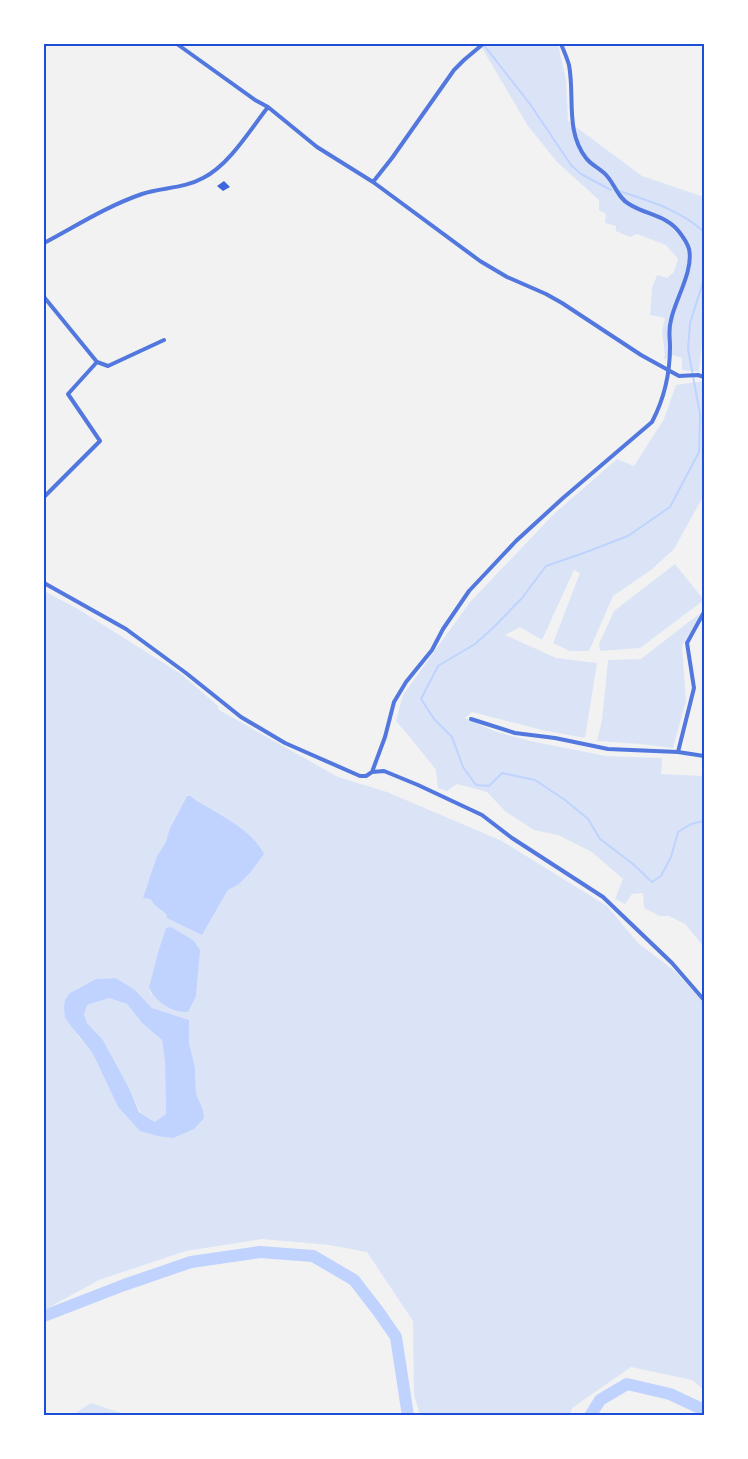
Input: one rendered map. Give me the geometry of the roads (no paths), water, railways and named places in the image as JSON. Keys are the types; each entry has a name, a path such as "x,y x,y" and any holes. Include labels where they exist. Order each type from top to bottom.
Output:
{"street":[{"path":"177,44 480,261 507,277 562,303 641,356 679,376 705,376"},
{"path":"372,772 385,737 394,702 406,682 432,650 443,629 469,591 563,498 652,422 659,409 664,390 668,370 671,317 684,283 689,264 689,249 680,232 668,222 631,206 622,199 606,176 586,159 574,131 569,65 561,44"},
{"path":"372,182 392,158 454,70 482,45"},
{"path":"44,243 104,209 144,193 180,187 204,178 227,159 268,107"},
{"path":"44,297 97,362 108,366 164,340"},
{"path":"44,497 100,441 68,394 97,362"},
{"path":"44,583 126,629 186,673 240,717 285,743 360,776 384,771 482,815 603,897 672,963 705,1000"},
{"path":"678,752 694,688 687,643 705,612"},
{"path":"471,719 515,733 555,738 608,749 678,752 705,756"}],"water":[{"path":"187,796 191,796 244,830 259,845 264,854 238,885 228,890 202,935 167,918 167,915 150,899 143,898 157,856"},
{"path":"171,927 193,940 200,950 196,996 188,1012 177,1011 166,1006 149,988 166,928"},
{"path":"116,978 135,990 152,1008 189,1020 189,1043 195,1067 196,1093 204,1118 194,1129 173,1138 140,1131 118,1107 93,1054 65,1018 65,1000 70,993 96,979","holes":["109,998 127,1004 142,1023 162,1040 165,1061 166,1114 155,1122 139,1112 103,1040 87,1023 84,1014 87,1005"]}],"waterway":[{"path":"483,44 530,104 571,165 581,174 611,190"},
{"path":"619,191 675,212 704,232"},
{"path":"704,279 690,323 688,349 700,414 699,452 670,507 628,536 546,566 522,598 496,625 475,644 438,666 421,699 434,719 452,737 463,767 476,785 489,786 502,773 535,780 588,819 600,839 652,882 661,876 671,857 678,832 691,824 704,822"},
{"path":"44,1316 191,1262 260,1252 313,1256 354,1280 396,1337 408,1416"},
{"path":"590,1416 600,1400 627,1384 670,1394 704,1410"}]}
